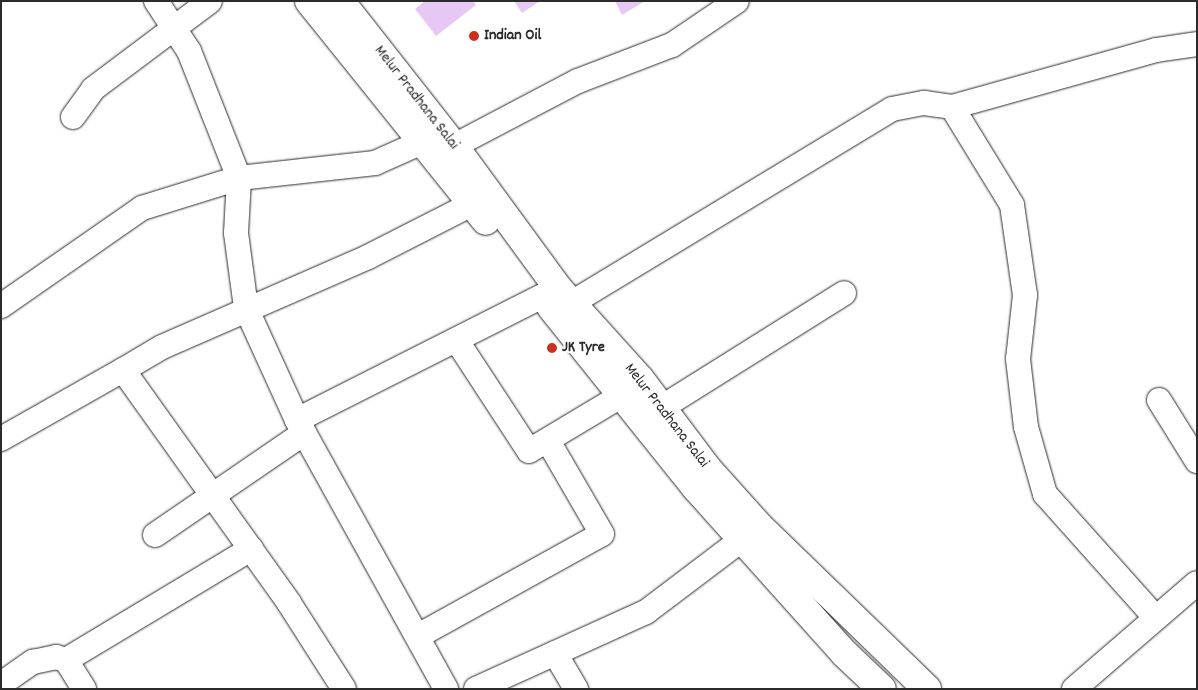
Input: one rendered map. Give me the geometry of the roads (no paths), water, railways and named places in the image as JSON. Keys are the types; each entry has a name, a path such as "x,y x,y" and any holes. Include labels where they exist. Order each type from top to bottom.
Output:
{"main road":[{"name":"Melur Pradhana Salai","path":"309,1 472,204 622,396 751,533 927,689"},
{"name":"Melur Pradhana Salai","path":"340,1 454,146 570,304 640,379 751,533 844,653 882,689"}],"street":[{"path":"156,1 189,51 239,178 236,233 246,308 300,426 446,689"},
{"path":"73,117 93,89 210,1"},
{"path":"454,146 578,81 672,46 737,1"},
{"path":"570,304 892,109 924,104 952,107 1156,50 1197,44"},
{"path":"952,107 1012,204 1025,295 1018,359 1026,427 1045,494 1156,618"},
{"path":"1,306 31,289 64,261 142,208 239,178 375,162 422,142"},
{"path":"1,439 162,347 246,308 368,256 472,204"},
{"path":"661,408 844,293"},
{"path":"155,535 213,498 300,426 543,296"},
{"path":"457,341 529,451 622,396"},
{"path":"123,370 213,498 252,549 344,689"},
{"path":"1159,400 1197,461"},
{"path":"418,636 602,534 548,441"},
{"path":"478,688 646,612 751,533"},
{"path":"1,684 47,656 66,660 252,549"},
{"path":"1074,689 1197,583"},
{"path":"554,653 576,689"},
{"path":"66,660 84,689"}],"place":[{"name":"Indian Oil","path":"474,36"},
{"name":"JK Tyre","path":"552,348"}]}
